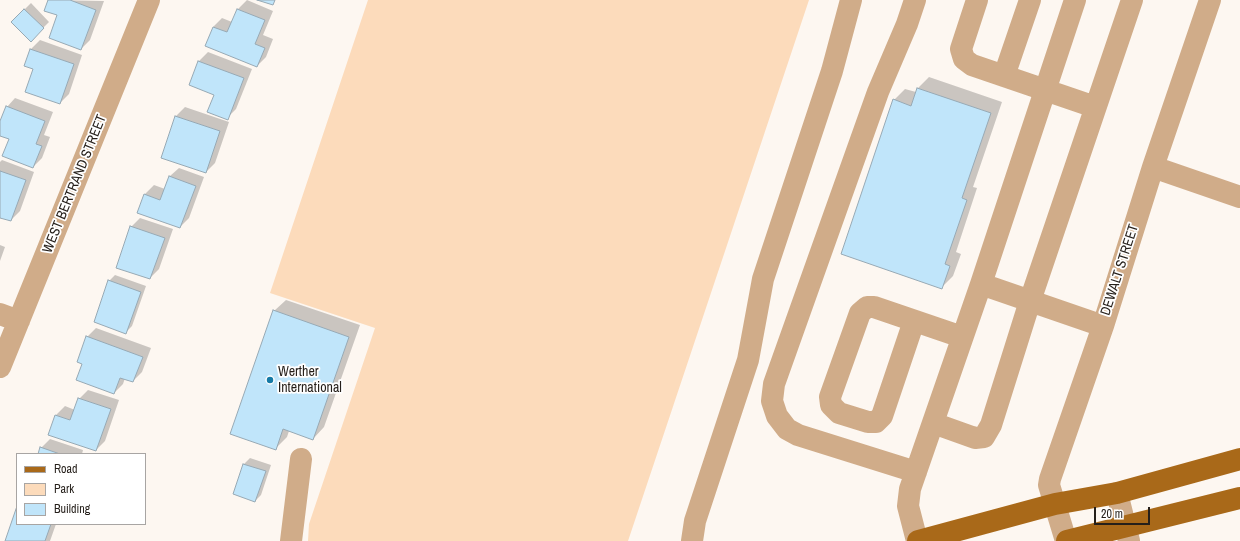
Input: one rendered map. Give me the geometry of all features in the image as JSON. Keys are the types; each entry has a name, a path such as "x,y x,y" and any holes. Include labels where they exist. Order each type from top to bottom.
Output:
{"main road":[{"path":"918,541 1055,504 1116,493 1240,459"},
{"path":"1066,541 1126,534 1240,498"}],"street":[{"name":"WEST BERTRAND STREET","path":"0,367 10,318 149,0"},
{"path":"692,541 694,521 748,360 763,279 832,71 851,0"},
{"path":"915,0 907,24 878,92 774,384 772,400 777,416 787,429 798,435 916,472"},
{"path":"977,0 961,49 964,59 972,65 1095,107"},
{"path":"1004,76 1030,0"},
{"path":"918,541 908,506 910,489 981,284 1075,0"},
{"path":"933,423 975,438 984,437 991,425 1030,301 1132,0"},
{"name":"DEWALT STREET","path":"1066,541 1049,485 1050,479 1103,326 1153,167 1210,0"},
{"path":"1153,167 1240,197"},
{"path":"981,284 1103,326"},
{"path":"914,321 882,416 876,422 868,422 839,413 831,405 830,397 860,313 867,307 874,308 914,321 962,337"},
{"path":"291,541 301,459"},
{"path":"1116,493 1126,534"}],"green space":[{"path":"368,0 809,0 628,541 308,541 309,524 375,328 270,293"}],"building":[{"path":"48,0 70,0 96,10 81,50 49,38 57,15 44,11"},
{"path":"257,0 275,0 273,5"},
{"path":"24,9 44,28 31,42 11,22"},
{"path":"237,9 265,20 255,44 265,48 257,67 205,46 213,27 227,32"},
{"path":"30,49 74,64 60,104 25,92 33,69 24,66"},
{"path":"198,61 244,78 228,120 207,112 214,95 189,85"},
{"path":"917,88 991,113 962,198 967,200 945,264 950,266 942,289 841,254 893,99 911,106"},
{"path":"6,106 45,121 36,144 42,146 33,168 2,156 9,139 0,136 0,121"},
{"path":"175,116 220,131 206,173 161,158"},
{"path":"0,171 26,180 11,221 0,218"},
{"path":"169,176 196,186 180,228 137,213 144,194 160,200"},
{"path":"130,226 165,238 150,279 116,268"},
{"path":"108,280 141,292 126,334 94,322"},
{"path":"273,310 349,337 313,440 283,429 276,450 230,434"},
{"path":"86,336 143,357 133,382 120,378 114,394 76,380 82,364 77,362"},
{"path":"78,398 111,409 96,451 48,435 55,415 70,420"},
{"path":"40,447 57,453 38,453"},
{"path":"243,464 266,471 255,502 233,494"},
{"path":"16,509 16,525 51,525 45,541 5,541"}],"place":[{"name":"Werther International","path":"270,380"}]}
